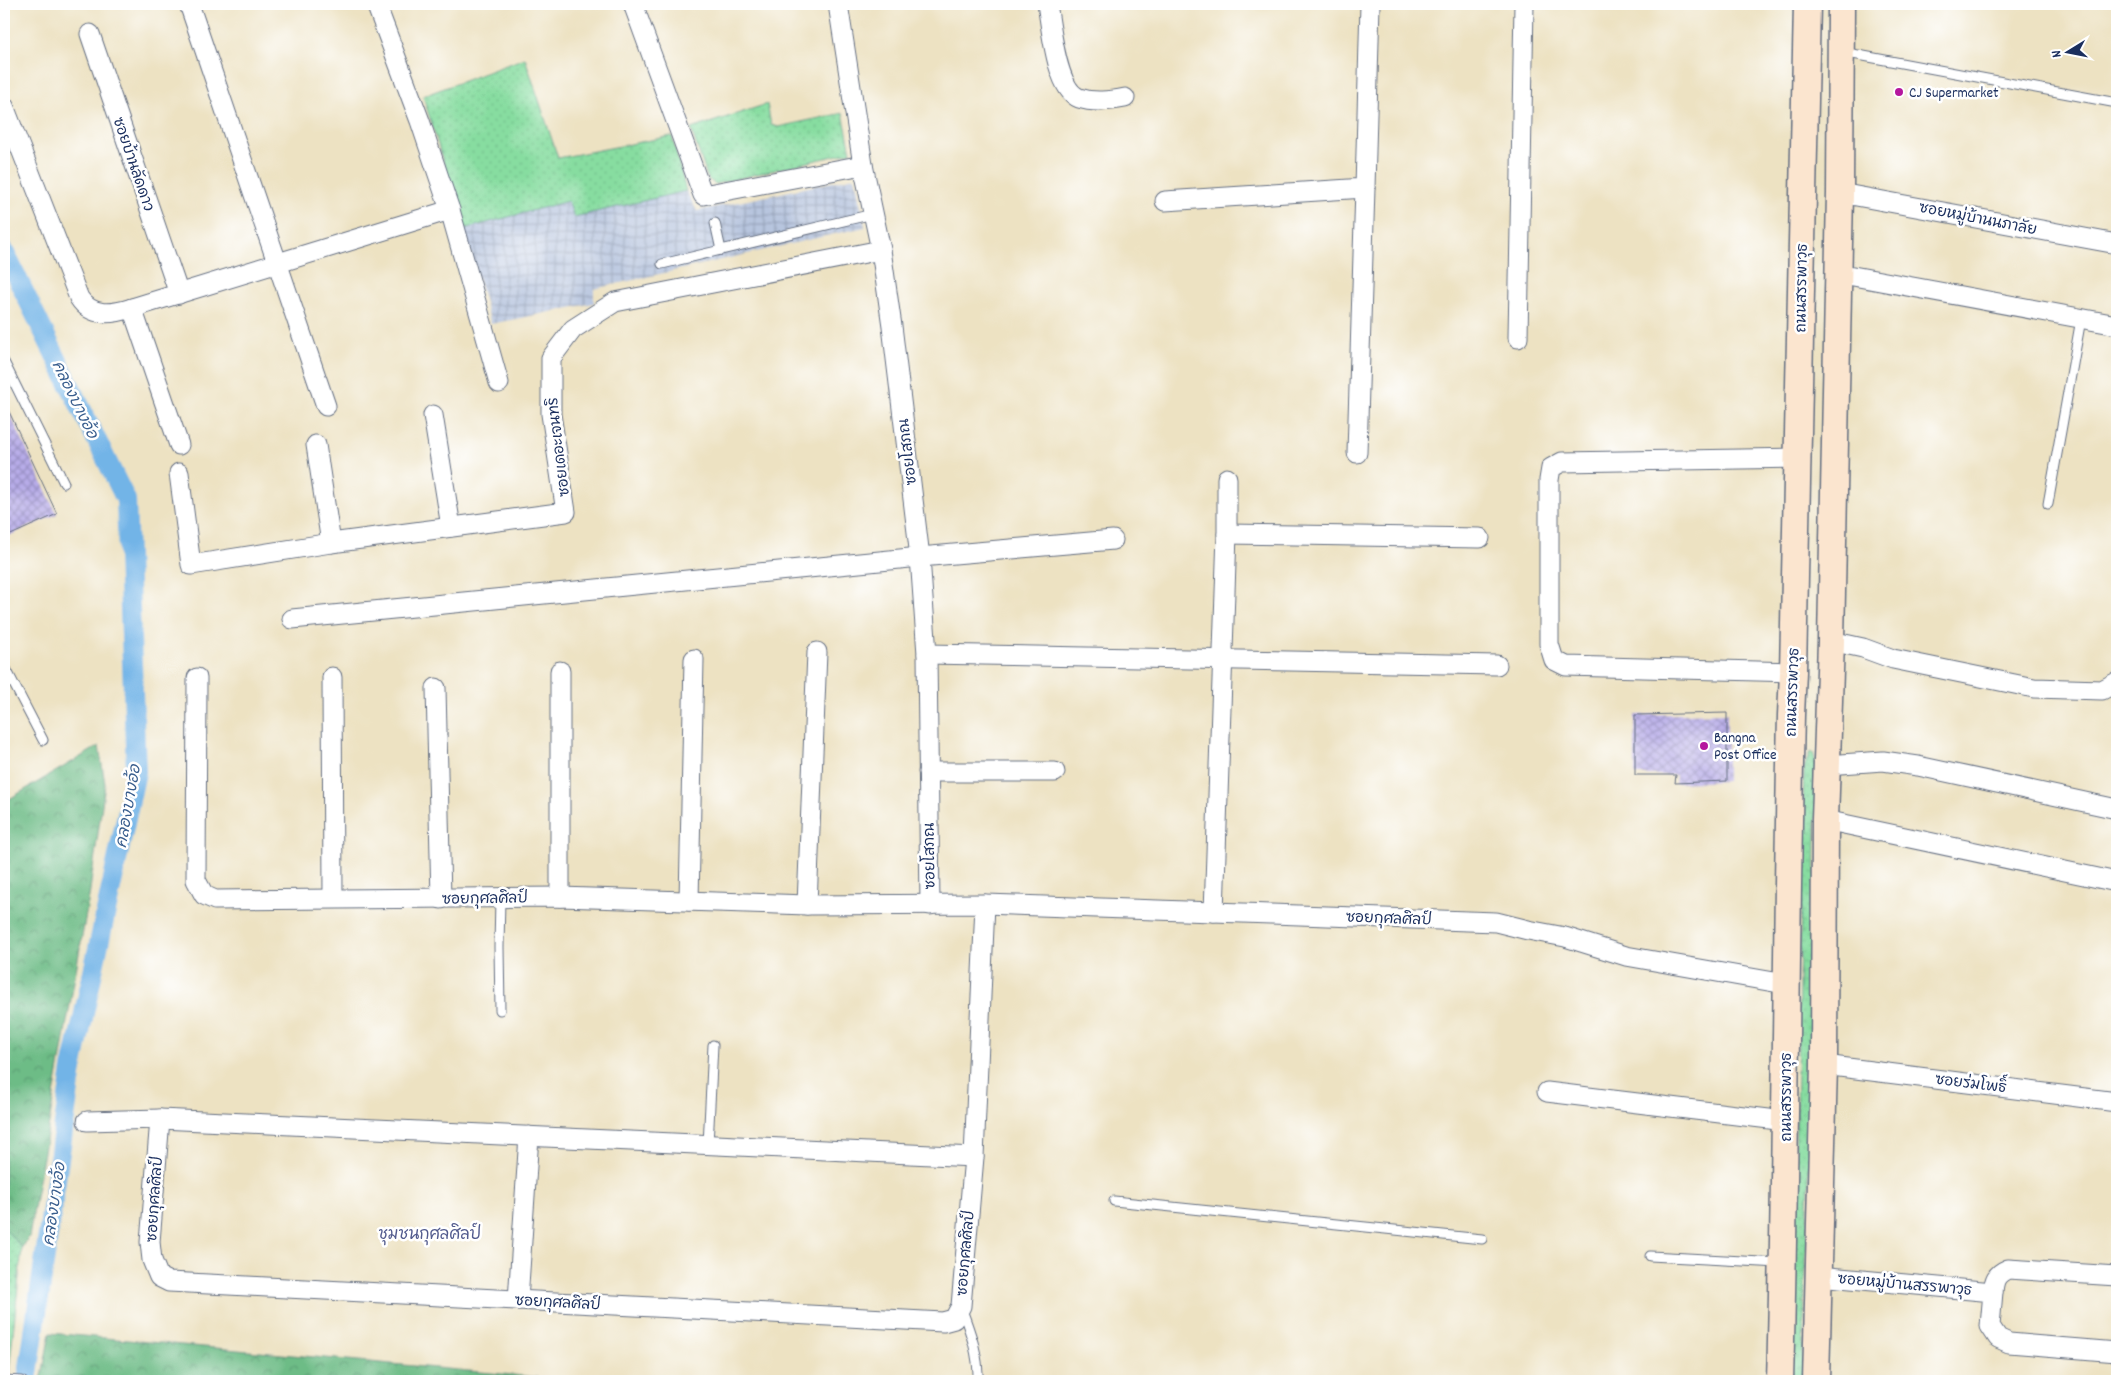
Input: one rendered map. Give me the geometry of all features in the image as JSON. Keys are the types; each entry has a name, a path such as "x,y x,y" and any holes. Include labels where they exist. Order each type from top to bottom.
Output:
{"main road":[{"name":"ถนนสรรพาวุธ","path":"1780,1381 1786,1121 1785,984 1807,4"},
{"path":"1816,1381 1824,1065 1825,820 1831,641 1840,193 1841,4"},
{"path":"1791,715 1829,714"}],"street":[{"path":"189,4 326,406"},
{"path":"376,4 420,122 450,210 498,383"},
{"path":"633,4 703,195 863,165"},
{"name":"ซอยโสภณ","path":"838,4 863,165 881,250 920,557 927,654 930,905"},
{"path":"1047,4 1064,82 1077,97 1101,102 1125,98"},
{"path":"1357,453 1370,4"},
{"path":"1518,338 1524,4"},
{"name":"ซอยบ้านลัดดาว","path":"90,34 179,294"},
{"path":"4,106 81,301 86,307 103,314 116,313 450,210"},
{"path":"1165,201 1365,188"},
{"name":"ซอยหมู่บ้านนภาลัย","path":"1840,193 2117,244"},
{"name":"ซอยเดอะเจนทริ","path":"179,473 190,565 331,543 566,512 551,414 551,358 572,329 615,302 881,250"},
{"path":"1837,273 2117,325"},
{"path":"132,308 179,444"},
{"path":"433,415 452,527"},
{"path":"316,445 331,543"},
{"path":"1793,672 1566,666 1554,660 1549,644 1549,480 1551,468 1562,462 1797,458"},
{"path":"1214,912 1227,534 1226,478"},
{"path":"1227,534 1480,538"},
{"path":"292,620 920,557 1113,540"},
{"path":"1831,641 1863,648 1893,659 2034,688 2102,690 2117,682"},
{"path":"807,905 817,652"},
{"path":"927,654 1223,658 1497,665"},
{"path":"689,901 694,659"},
{"path":"560,671 560,897"},
{"path":"332,677 333,898"},
{"name":"ซอยกุศลศิลป์","path":"197,678 196,880 204,895 215,900 560,897 807,905 985,904 1496,922 1565,937 1626,956 1785,984"},
{"path":"436,688 440,899"},
{"path":"1827,765 1884,762 1918,766 2117,809"},
{"path":"928,772 1055,772"},
{"path":"1825,820 2117,882"},
{"name":"ซอยกุศลศิลป์","path":"160,1119 150,1242 152,1260 159,1277 169,1282 943,1322 954,1319 961,1306 974,1157 985,904"},
{"name":"ซอยร่มโพธิ์","path":"1824,1065 2117,1102"},
{"path":"1547,1092 1786,1121"},
{"path":"87,1121 160,1119 974,1157"},
{"path":"518,1300 529,1136"},
{"name":"ซอยหมู่บ้านสรรพาวุธ","path":"2117,1276 2008,1269 1998,1273 1994,1282 1990,1326 1998,1338 2009,1342 2117,1352"},
{"name":"ซอยหมู่บ้านสรรพาวุธ","path":"1818,1276 1993,1292"}],"lane":[{"path":"1841,52 2117,103"},
{"path":"662,264 873,214"},
{"path":"715,223 721,250"},
{"path":"2048,504 2080,319"},
{"path":"4,362 64,483"},
{"path":"4,665 43,740"},
{"path":"500,898 500,1010"},
{"path":"708,1145 713,1045"},
{"path":"1114,1201 1482,1239"},
{"path":"1650,1256 1783,1263"},
{"path":"961,1306 973,1340 979,1365 978,1381"},
{"path":"4,1380 22,1381"}],"shaded area":[{"path":"855,177 865,227 594,289 594,303 491,324 464,229 568,201 574,217 686,191 697,211"}],"green space":[{"path":"525,58 558,158 672,136 686,191 574,217 568,201 464,229 423,96"},
{"path":"767,104 771,125 778,127 843,113 851,152 715,184 708,179 691,129"},
{"path":"99,746 105,784 89,897 29,1237 22,1248 4,1228 4,802"},
{"path":"1810,752 1813,753 1817,766 1813,1061 1802,1381 1790,1381 1804,768"},
{"path":"4,1228 22,1248 8,1381 4,1381"},
{"path":"50,1333 579,1381 41,1381"}],"building":[{"path":"4,401 57,514 4,538"},
{"path":"1727,713 1727,781 1675,783 1676,775 1635,775 1635,715"}],"waterway":[{"name":"คลองบางอ้อ","path":"4,251 126,500 136,772 72,1069 27,1381"}],"place":[{"name":"CJ Supermarket","path":"1899,92"},
{"name":"Bangna Post Office","path":"1704,746"}],"district":[{"name":"ชุมชนกุศลศิลป์","path":"430,1233"}]}
